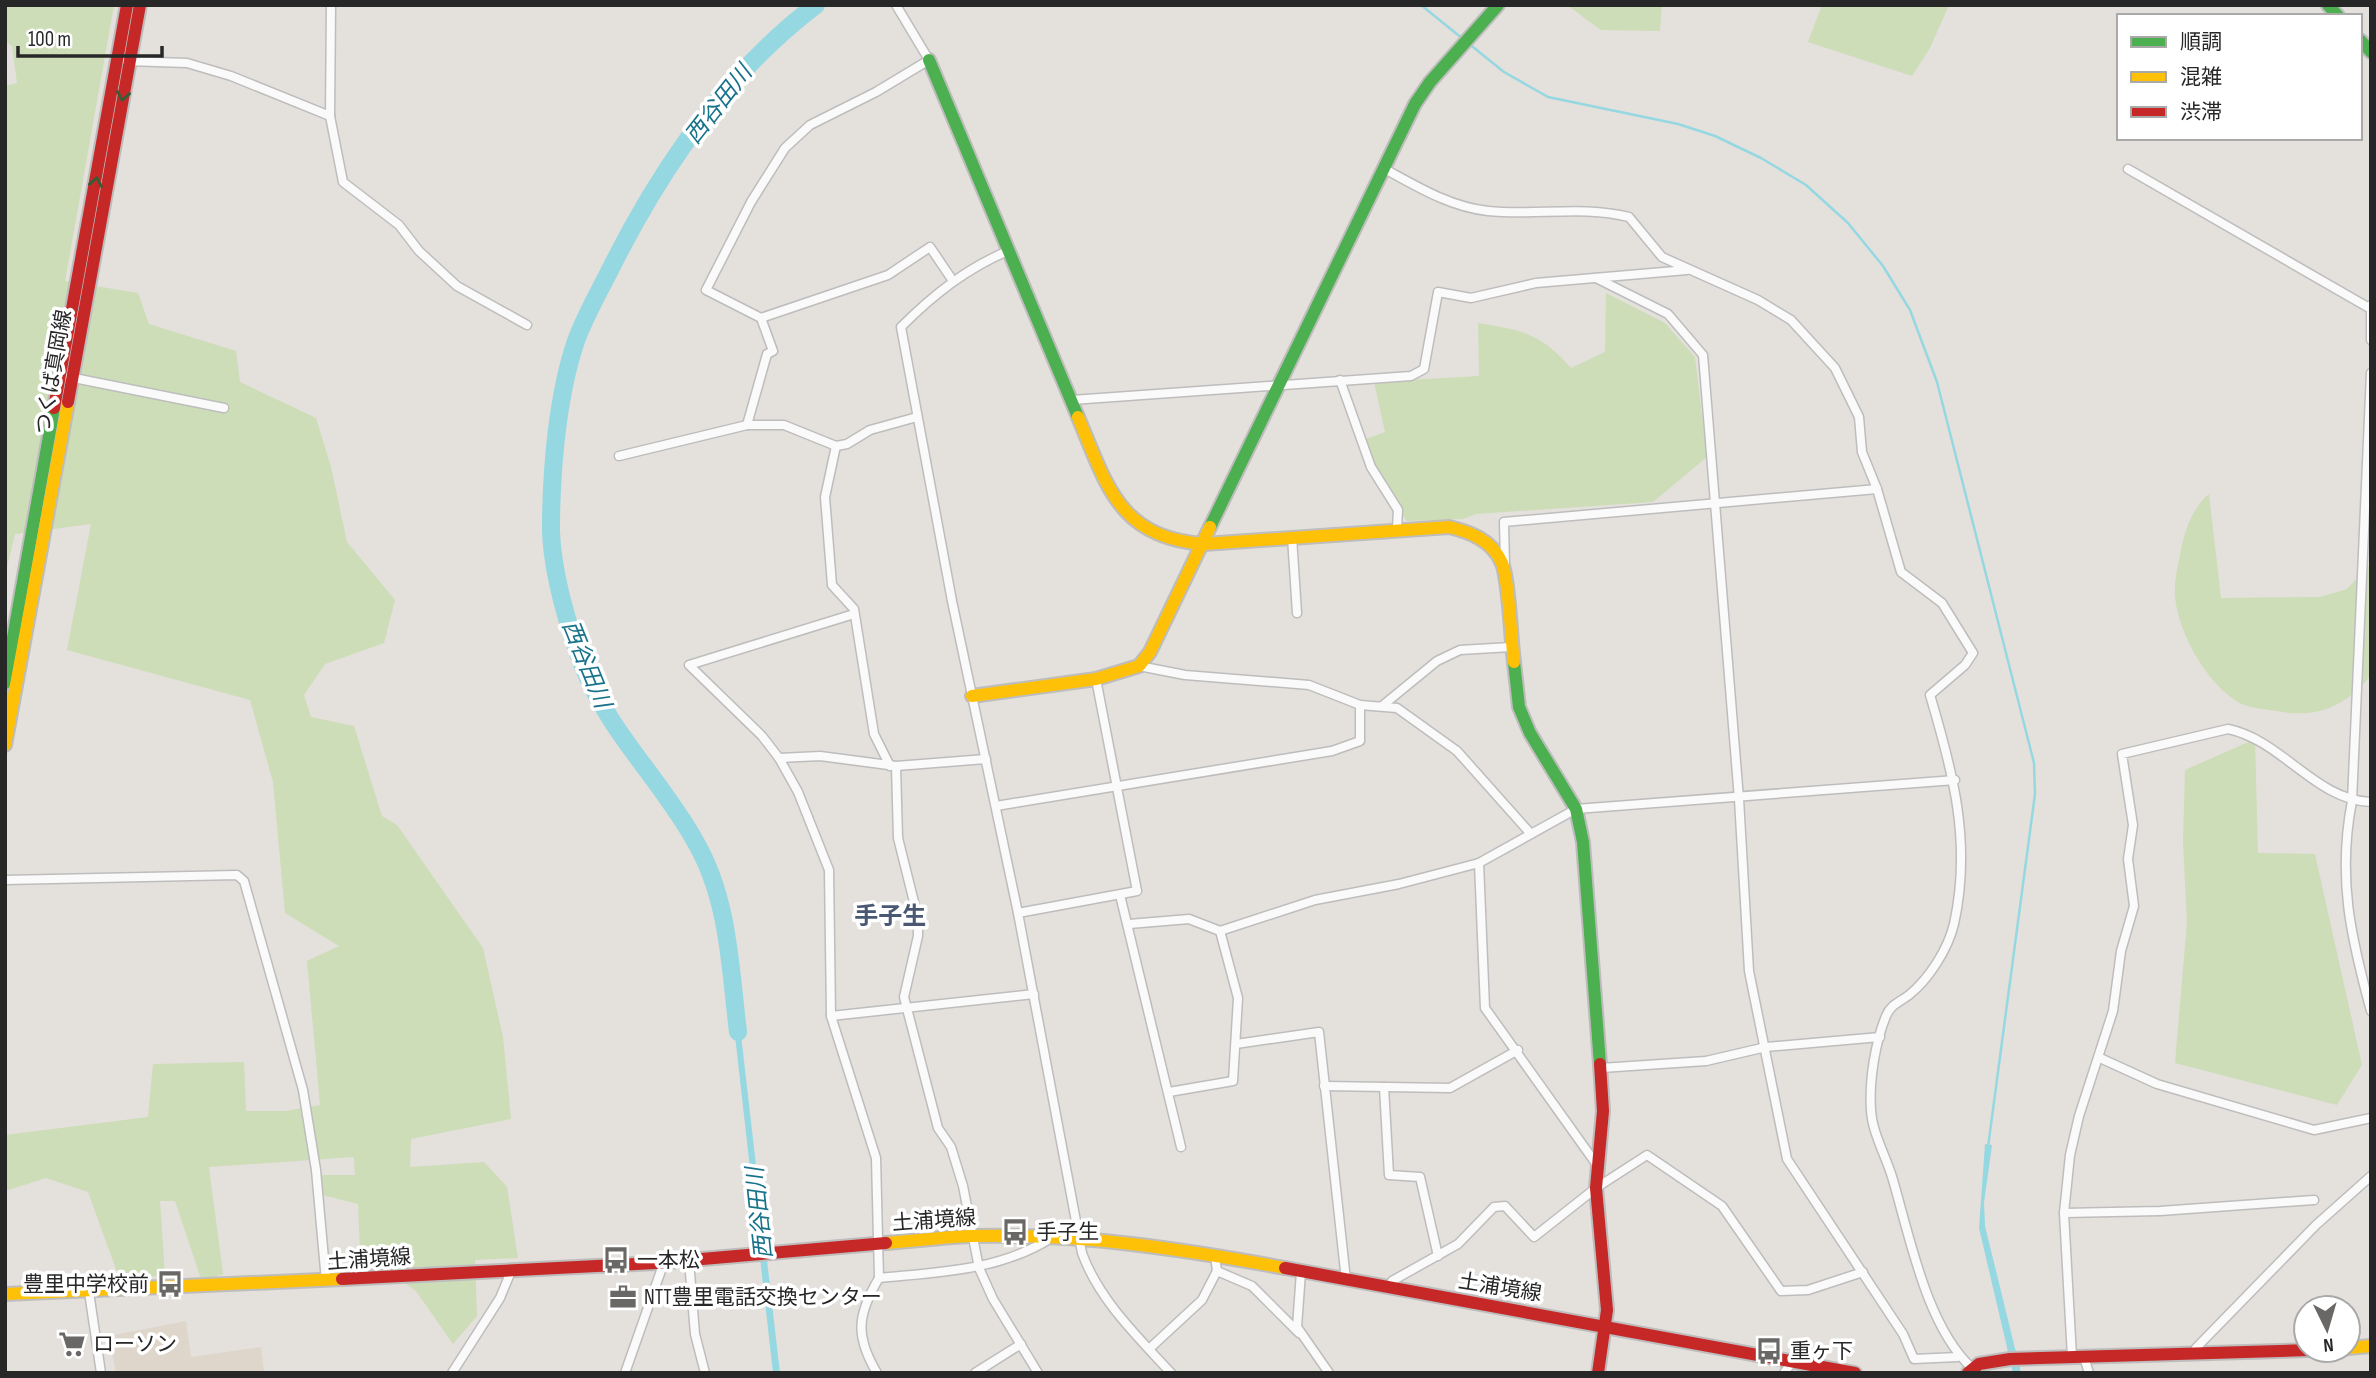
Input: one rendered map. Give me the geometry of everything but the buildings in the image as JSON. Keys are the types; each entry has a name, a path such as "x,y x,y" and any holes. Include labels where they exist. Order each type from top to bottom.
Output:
{"street":[{"name":"つくば真岡線","path":"123,61 127,5"},
{"name":"つくば真岡線","path":"5,745 66,376 123,61 139,5"},
{"path":"331,5 330,116 343,182 399,225 419,251 457,286 527,325"},
{"path":"896,5 929,60 1105,482 1123,511 1142,529 1168,541 1204,544 1397,528 1449,527 1473,533 1497,555 1504,570"},
{"path":"1139,666 1150,652 1204,544 1415,104 1430,82 1498,5"},
{"path":"747,425 767,354 773,351 761,318 706,290 785,148 810,125 876,92 929,60"},
{"path":"123,61 187,63 231,76 330,116"},
{"path":"1383,168 1427,192 1487,211 1569,209 1629,217 1662,257 1758,300 1791,320 1835,368 1853,399 1859,417 1862,452 1877,489 1901,572 1942,603 1973,653 1965,666 1930,695 1955,780 1961,857 1953,925 1945,948 1929,971 1910,994 1891,1006 1880,1037 1871,1112 1914,1263 1957,1357 1970,1370 1991,1361 2292,1351"},
{"path":"2128,169 2370,308 2371,340"},
{"path":"761,318 888,275 930,247 953,281"},
{"path":"1010,250 972,267 901,327 972,696 1034,994 1079,1239 1085,1260 1098,1284 1171,1373"},
{"path":"1072,400 1411,376 1424,369 1437,292 1471,298 1536,283 1690,270"},
{"path":"1597,278 1668,314 1703,355 1740,799 1749,971 1787,1159 1903,1334 1914,1359 1957,1357"},
{"path":"2371,373 2352,801 2346,828 2344,881 2352,946 2371,1012"},
{"name":"つくば真岡線","path":"5,683 66,376"},
{"path":"66,376 224,408"},
{"path":"1340,380 1371,467 1398,510 1397,528"},
{"path":"619,456 747,425 784,425 836,446 848,444 870,430 917,417"},
{"path":"836,446 825,497 832,585 854,609 874,734 893,766 898,838 918,918 918,936 904,997 906,1008 937,1128 951,1147 963,1186 979,1268 1038,1373"},
{"path":"1598,1373 1606,1325 1606,1288 1596,1188 1603,1111 1583,842 1576,809 1530,733 1519,707 1504,570 1504,522 1877,489"},
{"path":"1292,537 1297,613"},
{"path":"855,614 689,665 762,736 779,758 798,792 829,870 831,1016 876,1158 879,1278 870,1293 859,1327 864,1350 877,1373"},
{"path":"1382,706 1437,661 1460,650 1511,648"},
{"path":"972,696 1096,679 1139,666 1185,675 1308,685 1360,705 1397,708 1457,751 1531,834"},
{"path":"1018,913 1137,891 1096,679"},
{"path":"996,806 1332,751 1360,741 1360,705"},
{"path":"2089,1373 2078,1357 2063,1213 2079,1116 2100,1058 2113,1011 2121,951 2134,906 2128,859 2133,825 2122,754 2220,729 2243,732 2278,751 2331,791 2352,801 2371,802"},
{"path":"779,758 820,755 893,766 986,759"},
{"path":"1129,925 1189,919 1220,931 1315,900 1399,884 1479,863 1576,809 1740,799 1955,780"},
{"path":"1479,863 1485,1008 1518,1050 1597,1165"},
{"path":"5,880 237,875 244,881 303,1090 316,1170 326,1281"},
{"path":"1121,895 1181,1147"},
{"path":"1169,1092 1233,1081 1238,998 1220,931"},
{"path":"831,1016 1034,994"},
{"path":"1236,1044 1319,1032 1346,1280"},
{"path":"1601,1068 1706,1061 1766,1047 1880,1037"},
{"path":"1324,1086 1450,1088 1518,1050"},
{"path":"2100,1058 2157,1084 2314,1130 2371,1118"},
{"path":"1384,1087 1389,1175 1420,1177 1438,1256"},
{"path":"1391,1288 1392,1281 1458,1244 1494,1207 1505,1206 1534,1237 1596,1188 1642,1157 1653,1156 1723,1206 1781,1292 1808,1290 1863,1272"},
{"path":"2196,1354 2196,1348 2316,1225 2371,1176"},
{"path":"2063,1213 2160,1211 2314,1200"},
{"name":"土浦境線","path":"5,1294 326,1281 664,1262 971,1236 1079,1239 1147,1245 1214,1256 1606,1325 1855,1373"},
{"path":"879,1278 979,1268 1009,1259 1051,1238"},
{"path":"1149,1349 1202,1300 1217,1271 1214,1256"},
{"path":"689,1260 695,1334 705,1373"},
{"path":"625,1373 664,1262"},
{"path":"452,1373 500,1298 512,1269"},
{"path":"1217,1271 1252,1286 1299,1333 1329,1373"},
{"path":"1299,1333 1296,1316 1301,1272"},
{"path":"89,1292 101,1373"},
{"path":"975,1373 1021,1344"},
{"path":"1784,1373 1793,1361"}],"shaded area":[{"path":"186,1321 191,1357 261,1347 264,1373 116,1373 109,1336"}],"green space":[{"path":"5,5 114,5 65,281 138,293 149,324 236,351 240,382 316,418 331,467 347,542 395,600 384,643 325,664 304,695 311,717 354,726 382,816 397,825 483,948 503,1037 511,1119 411,1139 410,1167 484,1162 507,1187 518,1258 475,1260 477,1316 453,1344 416,1291 360,1250 358,1204 322,1195 321,1175 355,1175 354,1157 209,1167 223,1274 202,1282 175,1201 160,1201 165,1275 120,1280 88,1192 46,1178 5,1191 5,1135 148,1117 153,1064 244,1062 246,1111 286,1111 320,1105 307,961 339,946 285,913 273,782 250,700 67,650 91,524 15,534 5,575 5,86 17,83 12,46 5,41"},
{"path":"1567,5 1662,5 1660,31 1601,30"},
{"path":"1822,5 1949,5 1930,48 1912,76 1808,42"},
{"path":"1606,293 1665,323 1695,357 1707,457 1653,502 1476,514 1463,519 1407,521 1379,484 1363,440 1385,432 1374,382 1479,376 1478,323 1518,331 1540,340 1571,368 1605,352"},
{"path":"2209,494 2221,598 2320,597 2347,589 2371,564 2371,675 2343,701 2321,711 2309,713 2253,707 2236,701 2204,669 2182,626 2177,611 2175,586 2186,530 2197,507"},
{"path":"2255,739 2258,853 2315,854 2362,1065 2337,1105 2175,1063 2187,922 2183,843 2185,770"}],"water":[{"path":"732,1009 738,1009 780,1373 773,1373"},
{"path":"1985,1144 1992,1145 1984,1203 1985,1226 2021,1373 2013,1373 1979,1228"}],"waterway":[{"name":"西谷田川","path":"738,1032 726,934 715,886 706,863 667,797 607,713 583,666 572,634 552,546 554,460 564,386 576,341 597,295 651,194 698,124 725,92 783,32 816,5"},
{"path":"1421,5 1463,39"},
{"path":"1468,43 1504,72 1548,97 1678,124 1715,136 1761,158 1806,185 1848,223 1883,266 1910,310 1937,382 2034,763 2035,794 1988,1147"}],"traffic: fast":[{"path":"1210,527 1415,104 1430,82 1498,5"},
{"path":"2328,5 2336,14"},
{"path":"2362,42 2371,52"},
{"path":"929,60 1078,417"},
{"path":"5,683 54,408"},
{"path":"1514,662 1519,707 1530,733 1576,809 1583,842 1600,1064"}],"traffic: slow":[{"path":"5,745 68,402"},
{"path":"1078,417 1108,486 1120,504 1134,519 1175,540 1204,544 1449,527 1480,538 1492,548 1502,563 1514,662"},
{"path":"972,696 1096,679 1139,666 1150,652 1210,527"},
{"path":"886,1243 971,1236 1050,1237 1168,1249 1285,1268"},
{"path":"5,1294 342,1279"},
{"path":"2362,1347 2371,1346"}],"traffic: jam":[{"path":"54,408 127,5"},
{"path":"68,402 140,5"},
{"path":"1598,1373 1607,1310 1596,1188 1603,1111 1600,1064"},
{"path":"342,1279 656,1263 886,1243"},
{"path":"1285,1268 1855,1373"},
{"path":"1968,1373 1979,1364 2010,1359 2292,1351"}],"place":[{"name":"手子生","path":"1015,1232"},
{"name":"一本松","path":"616,1260"},
{"name":"豊里中学校前","path":"170,1284"},
{"name":"NTT豊里電話交換センター","path":"623,1297"},
{"name":"ローソン","path":"72,1344"},
{"name":"重ヶ下","path":"1769,1351"}],"district":[{"name":"手子生","path":"890,916"}]}
